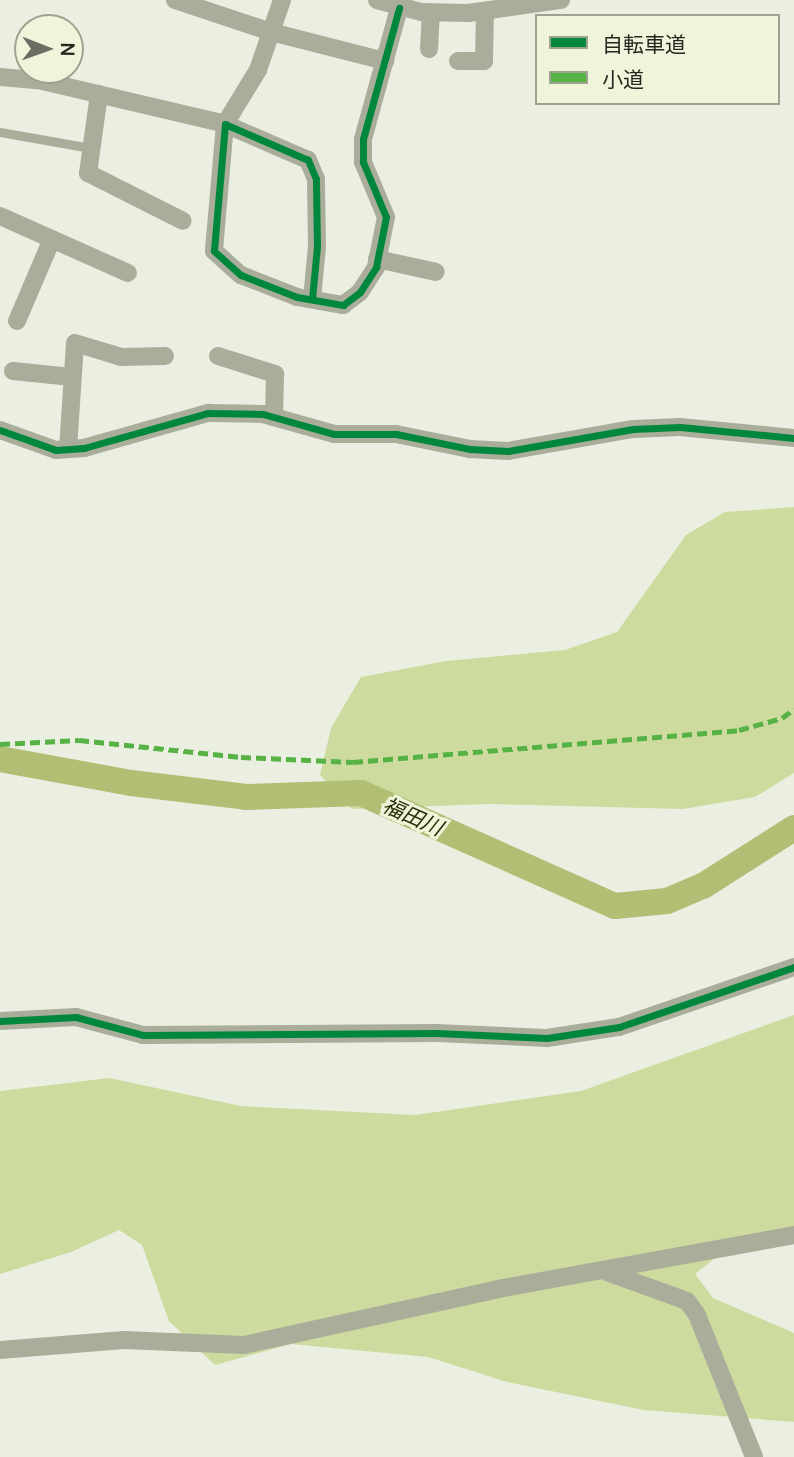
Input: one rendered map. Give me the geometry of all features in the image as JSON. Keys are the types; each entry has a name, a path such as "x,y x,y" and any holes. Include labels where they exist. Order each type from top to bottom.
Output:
{"street":[{"path":"175,0 271,32 385,61"},
{"path":"282,0 258,70 225,124 214,251 241,275 312,299 343,305 360,292 377,258 386,217 363,162 363,139 399,8"},
{"path":"377,0 399,8 431,13 485,11 561,0"},
{"path":"458,61 484,61 485,11"},
{"path":"429,49 431,13"},
{"path":"0,77 38,79 225,124 308,160 316,192 312,299"},
{"path":"99,94 88,173 183,221"},
{"path":"0,216 128,272"},
{"path":"17,321 52,239"},
{"path":"377,258 436,272"},
{"path":"68,449 75,343 121,357 165,356"},
{"path":"218,356 275,374 274,417"},
{"path":"13,371 72,377"},
{"path":"0,430 55,450 208,413 274,417 334,434 396,434 470,449 508,451 633,429 680,427 794,438"},
{"path":"0,1021 76,1017 143,1035 437,1033 547,1038 619,1027 729,993 794,967"},
{"path":"0,1350 124,1340 244,1345 401,1309 794,1235"},
{"path":"605,1271 687,1301 697,1315 754,1457"}],"lane":[{"path":"0,132 91,148"}],"green space":[{"path":"794,507 794,773 755,797 683,809 490,804 352,809 320,775 331,728 361,677 446,661 565,650 617,632 686,535 725,512"},
{"path":"794,1015 794,1232 724,1251 695,1274 713,1298 794,1333 794,1422 644,1410 507,1382 428,1357 291,1344 215,1365 169,1321 142,1245 119,1230 71,1252 0,1274 0,1091 109,1078 241,1106 415,1115 581,1091"}],"waterway":[{"name":"福田川","path":"0,759 131,783 246,797 361,793 615,906 667,901 703,886 794,828"}],"marked path":[{"path":"0,744 79,740 241,757 353,762 739,730 782,718 794,709"}],"cycle path":[{"path":"312,299 317,246 316,179 308,160 225,124 214,251 241,275 297,297 343,305 360,292 376,267 386,217 363,162 363,139 399,8"},
{"path":"0,430 56,450 84,448 208,413 263,414 334,434 396,434 470,449 508,451 633,429 680,427 794,438"},
{"path":"0,1021 76,1017 143,1035 437,1033 547,1038 619,1027 794,967"}]}
